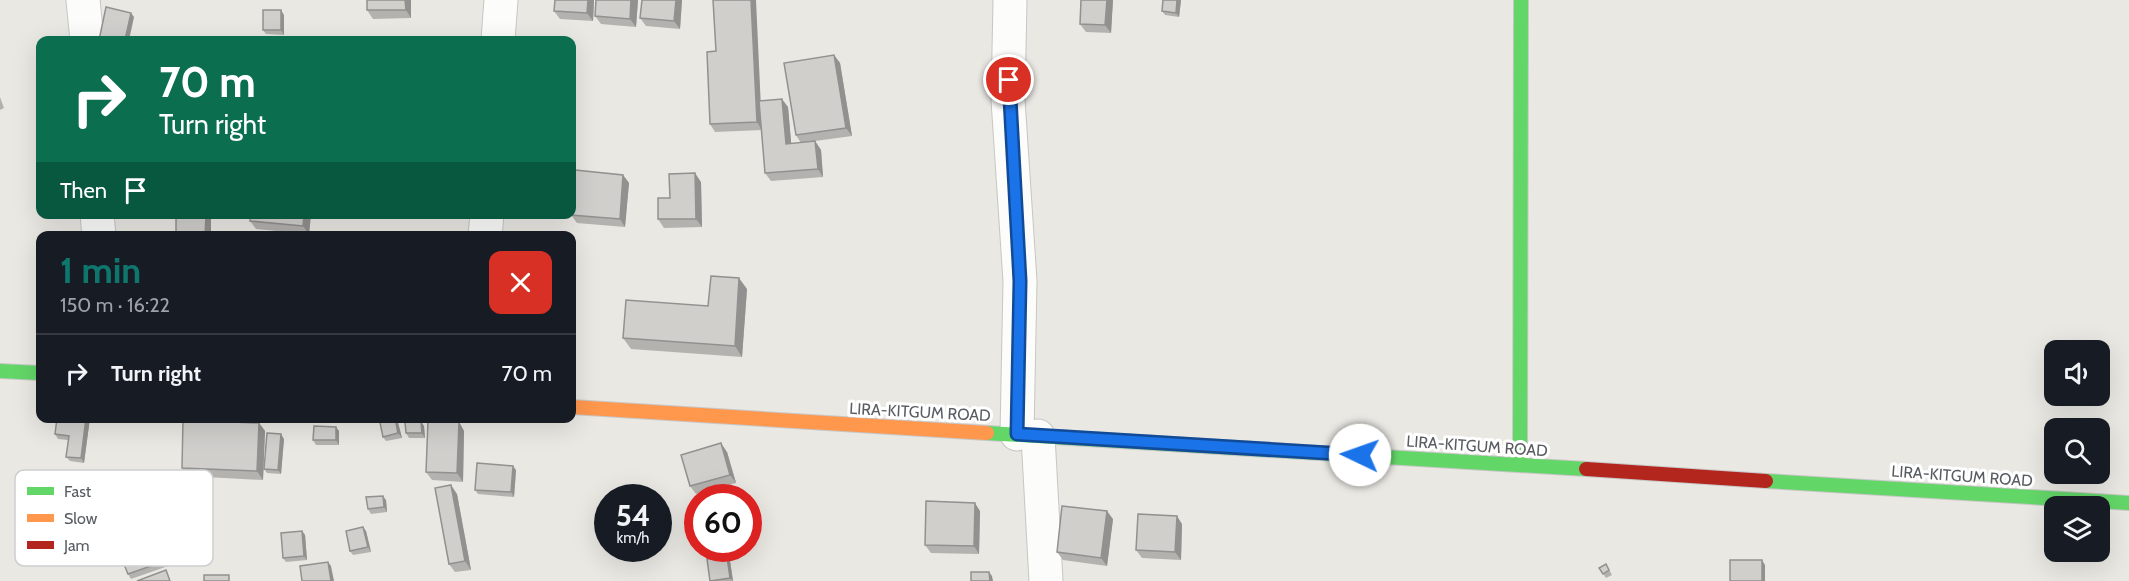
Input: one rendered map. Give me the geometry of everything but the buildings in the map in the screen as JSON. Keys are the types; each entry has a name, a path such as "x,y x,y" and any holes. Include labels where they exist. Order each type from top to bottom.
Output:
{"main road":[{"path":"1520,465 1521,0"},
{"path":"0,371 36,373"},
{"name":"LIRA-KITGUM ROAD","path":"576,407 2129,503"}],"street":[{"path":"82,0 86,36"},
{"path":"498,36 501,0"},
{"path":"1010,0 1008,100 1028,435 1046,581"}],"traffic: fast":[{"path":"1520,465 1521,0"},
{"path":"0,371 36,373"},
{"path":"987,433 1586,469"},
{"path":"1766,481 2129,503"}],"traffic: slow":[{"path":"576,407 987,433"}],"traffic: jam":[{"path":"1586,469 1766,481"}],"route":[{"path":"1009,80 1008,100 1020,281 1017,434 1360,455"}]}
